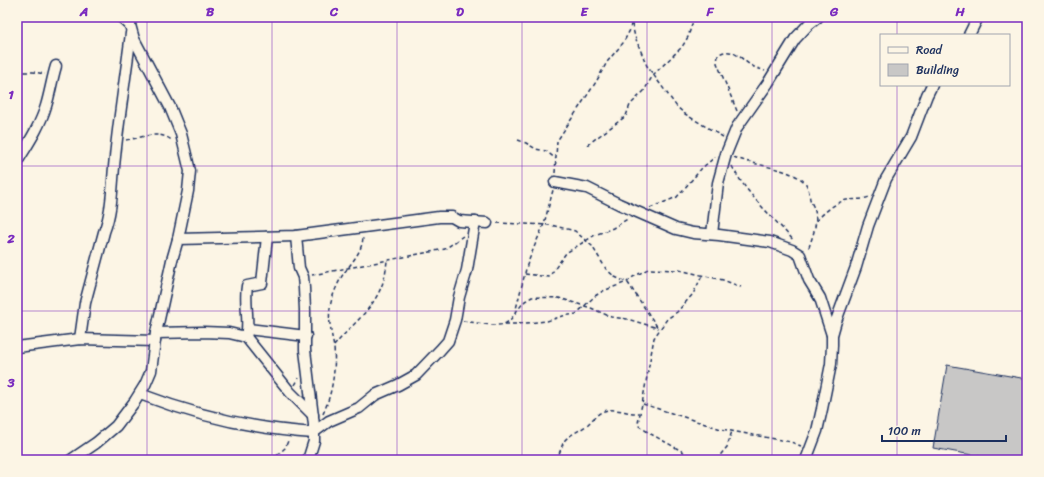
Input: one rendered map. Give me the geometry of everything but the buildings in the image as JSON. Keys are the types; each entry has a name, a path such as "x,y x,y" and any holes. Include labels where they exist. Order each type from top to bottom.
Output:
{"street":[{"path":"71,460 96,443 116,426 140,394 150,371 190,178 190,171 183,144 170,107 138,48 131,24 120,17"},
{"path":"712,234 718,183 725,151 739,125 774,74 795,39 818,17"},
{"path":"970,34 978,17"},
{"path":"80,339 85,303 109,212 131,24"},
{"path":"17,162 42,117 55,71"},
{"path":"806,460 817,431 827,386 832,357 832,335 836,321 856,267 868,226 882,191 889,174 911,137 932,86"},
{"path":"555,182 587,188 676,229 693,233 712,234 770,242 792,250 802,261 809,280 820,298 832,335"},
{"path":"178,239 296,236 440,217 450,217 475,225 487,223"},
{"path":"140,394 172,407 206,417 254,427 292,431 329,421 359,408 375,395 398,385 416,374 428,364 448,341 455,320 459,297 467,270 475,225"},
{"path":"296,236 299,268 303,277 306,310 307,366 314,426 314,441 308,460"},
{"path":"267,237 262,281 261,283 247,286 247,333 314,426"},
{"path":"17,347 80,339 156,337 203,332 306,336"}],"path":[{"path":"632,17 635,37 646,64 653,75 679,110 720,135 725,151 738,178 797,244 802,261"},
{"path":"588,145 626,116 630,105 644,91 653,75 682,47 688,37 692,24 697,17"},
{"path":"515,313 525,274 544,224 555,182 557,140 592,88 607,62 623,42 632,24"},
{"path":"739,125 737,112 717,63 718,55 723,52 732,53 741,57 753,67 774,74"},
{"path":"17,72 55,71"},
{"path":"116,144 143,136 164,135 183,144"},
{"path":"518,140 536,149 546,151 556,159"},
{"path":"525,274 549,277 566,253 595,235 612,228 640,212 675,198 702,168 725,151"},
{"path":"725,151 737,158 787,173 804,182 807,186 809,197 815,211 816,222 802,261"},
{"path":"816,222 830,209 845,201 860,200 882,191"},
{"path":"487,223 544,224 575,231 592,246 606,270 615,277 627,282 659,328"},
{"path":"303,277 445,249 475,225"},
{"path":"314,426 327,405 332,389 335,358 329,318 332,298 341,278 360,250 363,240 364,227"},
{"path":"334,346 366,312 376,299 383,283 388,261"},
{"path":"455,320 512,325 547,321 576,314 603,292 627,282 644,271 651,269 679,270 726,281 741,287"},
{"path":"696,460 649,433 640,427 638,422 652,345 659,328 692,296 703,276"},
{"path":"505,324 513,317 525,301 535,296 559,298 611,317 627,319 659,328"},
{"path":"290,392 307,366"},
{"path":"642,404 732,431 791,442 810,450"},
{"path":"556,460 564,442 602,412 613,410 629,414 640,413"},
{"path":"272,460 285,448 292,431"},
{"path":"716,460 727,447 732,431"}]}
